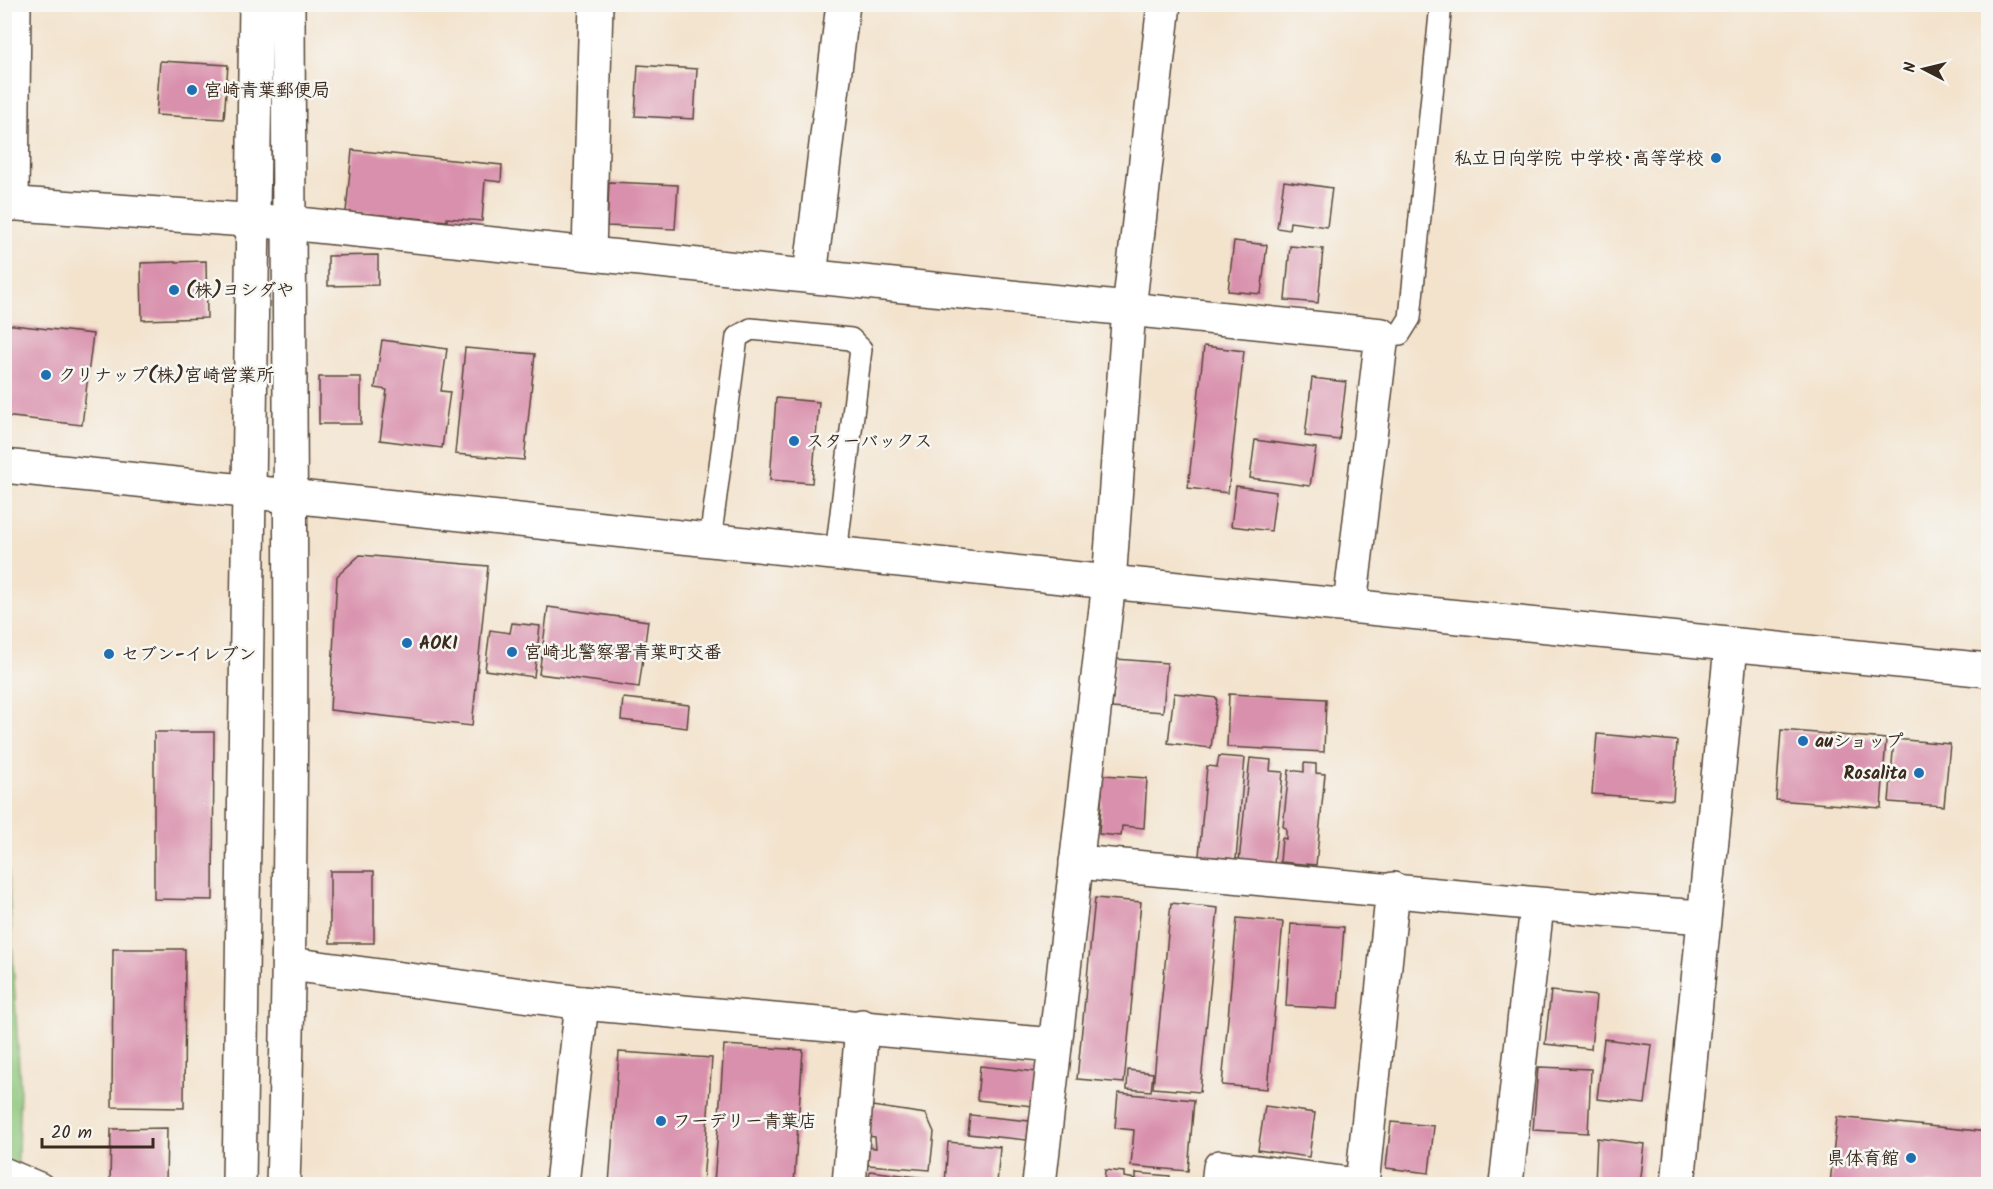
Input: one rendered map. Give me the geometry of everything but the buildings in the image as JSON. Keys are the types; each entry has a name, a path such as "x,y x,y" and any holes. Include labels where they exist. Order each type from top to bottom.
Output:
{"street":[{"path":"14,4 8,204 288,223 1382,335 1350,605"},
{"path":"239,1185 256,4"},
{"path":"283,1185 290,964 292,498 288,4"},
{"path":"589,253 596,4"},
{"path":"810,276 843,4"},
{"path":"1039,1185 1108,582 1129,309 1164,4"},
{"path":"4,466 1108,582 1989,670"},
{"path":"1678,1185 1731,646"},
{"path":"1076,862 1393,890 1537,906 1703,917"},
{"path":"1362,1185 1393,890"},
{"path":"1506,1185 1537,906"},
{"path":"290,964 582,1003 862,1026 1054,1045"},
{"path":"562,1185 582,1003"},
{"path":"849,1185 862,1026"},
{"path":"1218,1185 1220,1167 1349,1185"}],"lane":[{"path":"1382,335 1400,334 1410,318 1441,4"},
{"path":"710,541 736,337 750,329 851,339 861,349 836,554"},
{"path":"4,1168 42,1185"}],"green space":[{"path":"4,805 20,1085 17,1184 4,1184"}],"place":[{"name":"宮崎青葉郵便局","path":"192,90"},
{"name":"私立日向学院 中学校･高等学校","path":"1716,158"},
{"name":"(株)ヨシダや","path":"174,290"},
{"name":"クリナップ(株)宮崎営業所","path":"46,375"},
{"name":"スターバックス","path":"794,441"},
{"name":"AOKI","path":"407,643"},
{"name":"宮崎北警察署青葉町交番","path":"512,652"},
{"name":"セブン-イレブン","path":"109,654"},
{"name":"auショップ","path":"1803,741"},
{"name":"Rosalita","path":"1919,773"},
{"name":"フーデリー青葉店","path":"661,1121"},
{"name":"県体育館","path":"1911,1158"}]}
